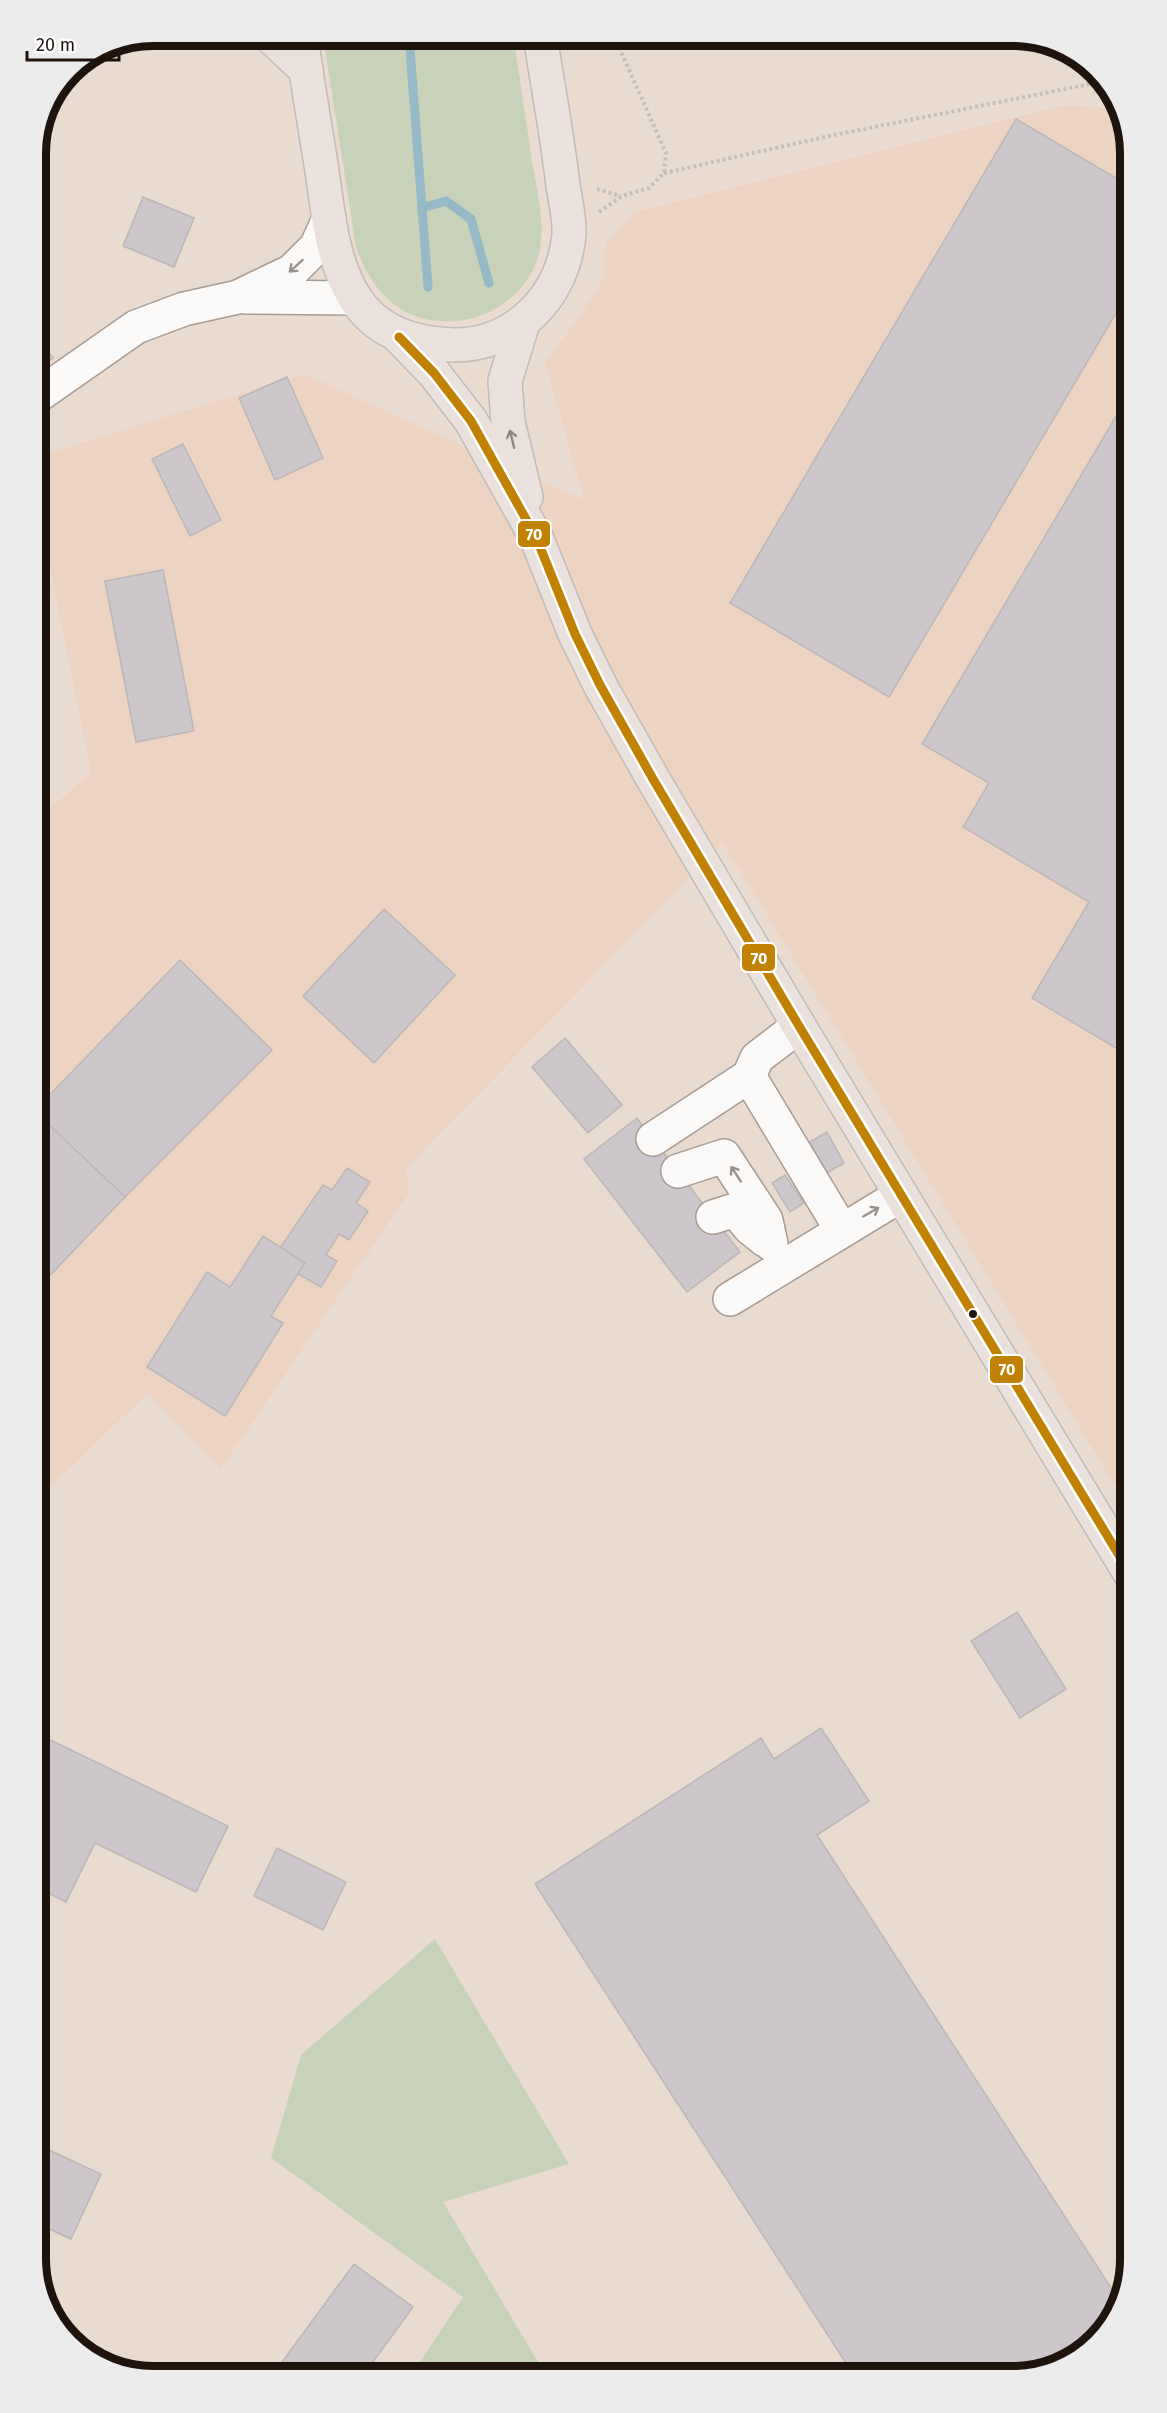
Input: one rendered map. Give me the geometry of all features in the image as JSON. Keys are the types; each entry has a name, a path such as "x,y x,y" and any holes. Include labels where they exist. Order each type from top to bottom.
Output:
{"main road":[{"path":"282,47 306,70"},
{"path":"303,47 329,219 339,261 355,298 374,321 399,337 434,373 471,421 536,537 575,634 600,685 659,790 1120,1557"},
{"path":"399,337 428,345 461,345 490,341 524,322 545,299 560,272 569,234 542,47"},
{"path":"524,322 505,381 508,422 536,537"}],"street":[{"path":"47,389 136,327 184,309 238,297 292,272 316,247 329,219"},
{"path":"238,297 355,298"},
{"path":"653,1139 749,1076 757,1058 799,1026"},
{"path":"749,1076 841,1229"},
{"path":"678,1172 724,1156 766,1220 778,1254"},
{"path":"730,1299 778,1254 841,1229 901,1195"},
{"path":"713,1217 735,1210 750,1228 778,1254"}],"path":[{"path":"619,47 666,153 664,173"},
{"path":"622,196 649,188 664,173 991,102 1090,84 1095,85"}],"shaded area":[{"path":"1065,105 1110,109 1117,126 1120,147 1120,1494 723,843 406,1169 409,1193 221,1469 147,1394 46,1491 47,811 91,772 47,553 47,454 304,374 584,500 545,362 572,327 603,280 605,244 635,212"}],"green space":[{"path":"325,47 515,47 542,234 538,257 530,276 503,304 485,314 447,321 427,319 398,308 382,294 365,267 356,247"},
{"path":"435,1939 569,2164 443,2202 540,2366 417,2366 463,2297 271,2158 301,2055"}],"building":[{"path":"1016,119 1120,180 1120,307 889,697 730,603"},
{"path":"143,197 194,218 174,267 123,246"},
{"path":"47,351 53,358 47,362"},
{"path":"287,377 323,458 275,480 239,398"},
{"path":"1120,409 1120,1050 1032,998 1089,902 963,827 989,783 922,744"},
{"path":"183,444 221,520 190,536 152,459"},
{"path":"163,570 194,731 136,742 105,581"},
{"path":"384,909 455,975 374,1063 303,996"},
{"path":"180,960 272,1050 125,1197 47,1123 47,1098"},
{"path":"565,1038 622,1105 588,1133 532,1067"},
{"path":"637,1118 740,1252 687,1292 584,1159"},
{"path":"47,1122 125,1197 46,1279"},
{"path":"827,1132 844,1163 815,1180 797,1149"},
{"path":"347,1168 370,1182 356,1203 368,1211 349,1240 339,1234 326,1255 337,1261 321,1287 298,1274 305,1263 280,1248 323,1185 332,1190"},
{"path":"785,1175 804,1203 790,1212 772,1183"},
{"path":"263,1236 305,1263 271,1316 283,1323 225,1416 147,1367 207,1272 230,1287"},
{"path":"1017,1612 1066,1689 1020,1718 971,1641"},
{"path":"821,1728 869,1801 817,1835 1115,2294 1094,2330 1084,2340 1061,2355 1027,2366 848,2366 535,1884 761,1738 774,1759"},
{"path":"46,1738 228,1826 196,1892 95,1843 66,1902 46,1892"},
{"path":"277,1848 346,1882 323,1930 254,1896"},
{"path":"46,2149 101,2174 71,2239 46,2228"},
{"path":"354,2264 413,2307 370,2366 279,2366"}],"waterway":[{"path":"410,47 428,287"},
{"path":"422,208 446,201 471,219 489,283"}],"transit line":[{"name":"70","path":"399,337 434,373 471,421 536,537 575,634 600,685 653,779 799,1026 1120,1557"}]}
